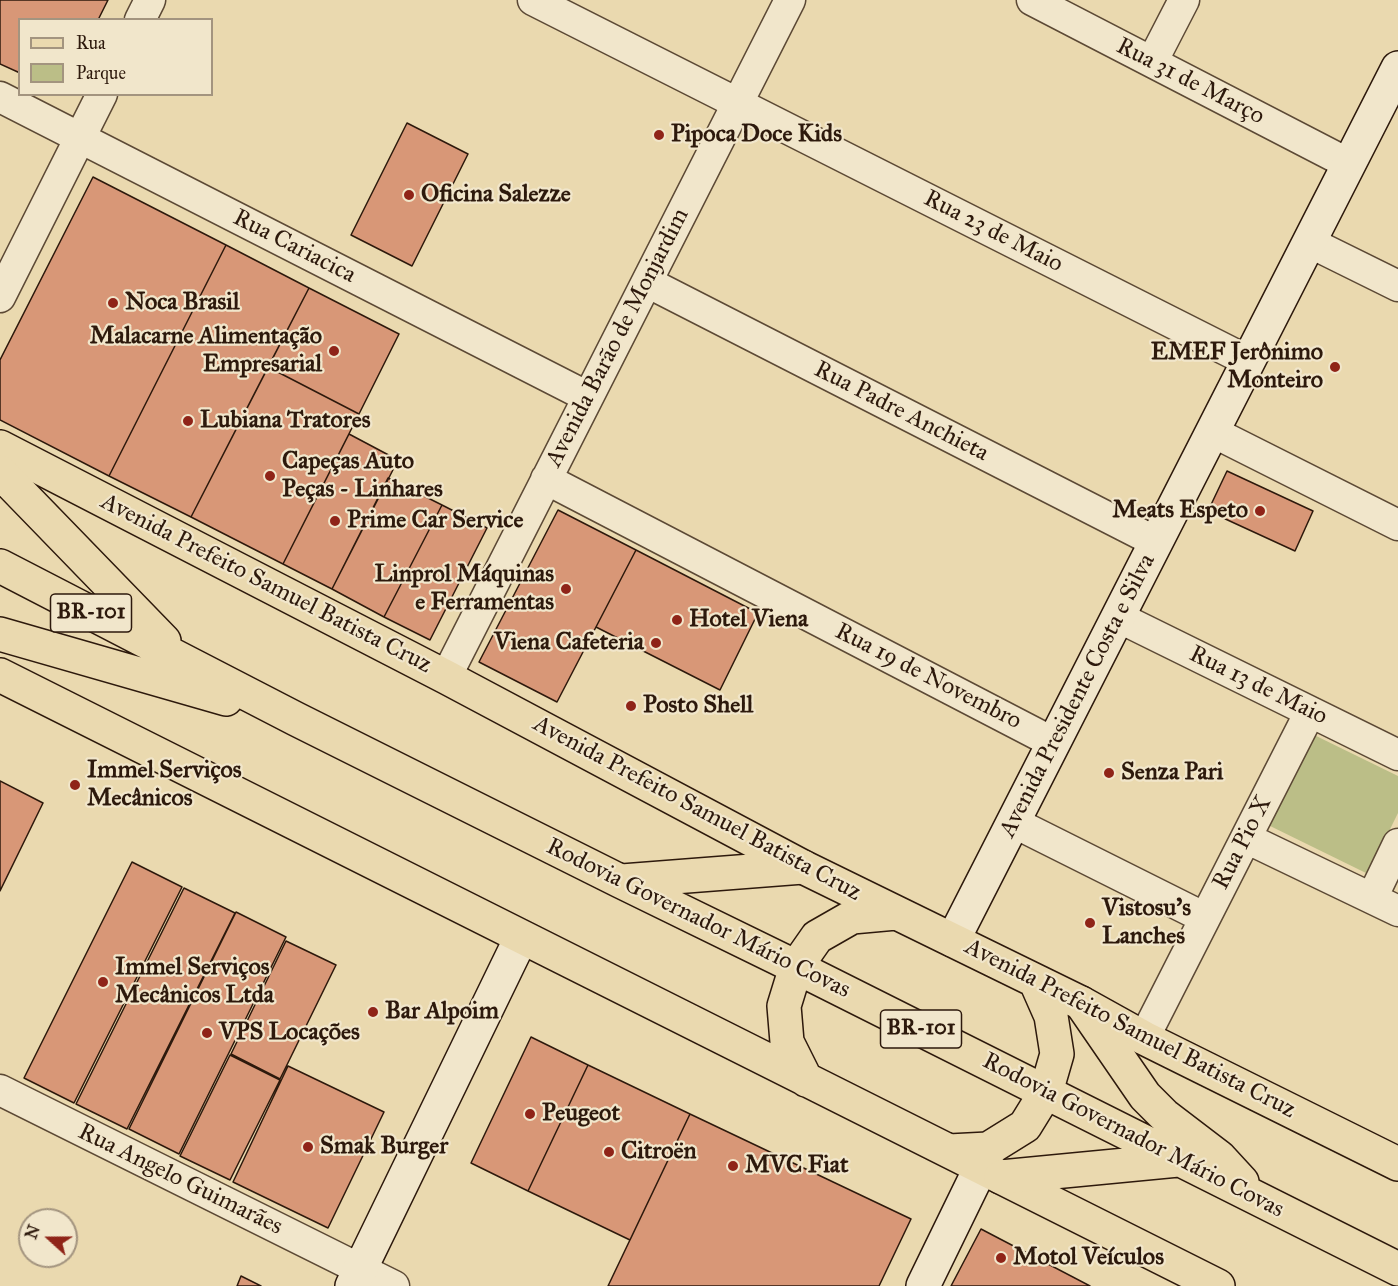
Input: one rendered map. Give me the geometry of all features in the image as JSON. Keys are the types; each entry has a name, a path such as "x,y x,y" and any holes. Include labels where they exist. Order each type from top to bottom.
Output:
{"main road":[{"name":"Avenida Presidente Costa e Silva","path":"953,940 1398,68"},
{"name":"Avenida Prefeito Samuel Batista Cruz","path":"0,447 446,677 803,867 1081,1003 1144,1038 1398,1164"},
{"path":"0,472 182,660"},
{"name":"Rodovia Governador Mário Covas","path":"0,566 296,719 1398,1269"},
{"path":"0,634 296,719"},
{"path":"0,675 1218,1286"},
{"path":"620,881 803,867"},
{"path":"806,1080 787,1042 786,1033 784,1006 796,967 817,937 852,917 896,913"},
{"path":"356,1278 521,938"},
{"path":"949,1151 988,1149 1025,1126 1046,1092 1057,1054 1051,1016 1036,982"},
{"path":"1081,1003 1145,1096 1164,1115 1219,1157 1260,1200"},
{"path":"991,1172 1178,1160"},
{"path":"923,1286 991,1172"}],"street":[{"path":"141,18 150,0"},
{"name":"Rua 23 de Maio","path":"533,0 1248,361"},
{"name":"Avenida Barão de Monjardim","path":"446,677 790,0"},
{"name":"Rua 31 de Março","path":"1032,0 1349,164"},
{"path":"1152,62 1184,0"},
{"path":"0,297 101,96"},
{"name":"Rua Cariacica","path":"0,97 588,397"},
{"path":"1309,242 1398,286"},
{"name":"Rua Padre Anchieta","path":"647,282 1156,542"},
{"path":"1213,432 1398,525"},
{"name":"Rua 19 de Novembro","path":"546,479 1054,742"},
{"name":"Rua 13 de Maio","path":"1118,617 1398,755"},
{"name":"Rua Pio X","path":"1144,1038 1310,712"},
{"path":"1013,822 1205,918"},
{"path":"1246,838 1398,911"},
{"path":"1371,898 1398,844"},
{"name":"Rua Angelo Guimarães","path":"0,1090 356,1278 394,1286"}],"green space":[{"path":"1308,732 1398,776 1398,813 1368,874 1264,823"}],"building":[{"path":"0,0 108,0 99,18 18,18 18,72 0,64"},
{"name":"Oficina Salezze","path":"407,123 468,154 412,266 351,235"},
{"name":"Noca Brasil","path":"93,177 226,245 109,476 0,420 0,360"},
{"name":"Lubiana Tratores","path":"226,245 309,288 191,517 109,476"},
{"name":"Malacarne Alimentação Empresarial","path":"309,288 399,334 359,414 268,367"},
{"name":"Capeças Auto Peças - Linhares","path":"268,367 359,414 283,564 191,517"},
{"name":"Prime Car Service","path":"349,434 398,460 332,589 283,564"},
{"name":"Meats Espeto","path":"1227,471 1313,511 1295,551 1208,511"},
{"path":"388,478 442,505 384,617 332,589"},
{"path":"442,505 487,528 430,640 384,617"},
{"name":"Linprol Máquinas e Ferramentas","path":"558,510 636,550 557,702 479,662"},
{"name":"Hotel Viena","path":"636,550 758,613 720,690 596,627"},
{"path":"0,781 43,803 0,891"},
{"name":"Immel Serviços Mecânicos Ltda","path":"132,862 182,887 74,1103 24,1078"},
{"path":"184,888 235,913 127,1129 76,1104"},
{"name":"VPS Locações","path":"236,912 286,937 179,1154 129,1129"},
{"path":"286,941 336,965 280,1079 231,1054"},
{"name":"Peugeot","path":"531,1037 588,1065 528,1191 471,1163"},
{"path":"230,1055 280,1080 230,1180 180,1156"},
{"name":"Citroën","path":"588,1065 690,1114 630,1240 528,1191"},
{"name":"Smak Burger","path":"288,1066 384,1112 328,1228 233,1182"},
{"name":"MVC Fiat","path":"690,1114 911,1219 879,1286 608,1286"},
{"name":"Motol Veículos","path":"981,1229 1090,1286 951,1286"},
{"path":"241,1276 261,1286 237,1286"}],"place":[{"name":"Pipoca Doce Kids","path":"659,135"},
{"name":"Oficina Salezze","path":"409,195"},
{"name":"Noca Brasil","path":"113,303"},
{"name":"Malacarne Alimentação Empresarial","path":"334,351"},
{"name":"EMEF Jerônimo Monteiro","path":"1335,367"},
{"name":"Lubiana Tratores","path":"188,421"},
{"name":"Capeças Auto Peças - Linhares","path":"270,476"},
{"name":"Meats Espeto","path":"1260,511"},
{"name":"Prime Car Service","path":"335,521"},
{"name":"Linprol Máquinas e Ferramentas","path":"566,589"},
{"name":"Hotel Viena","path":"677,620"},
{"name":"Viena Cafeteria","path":"656,643"},
{"name":"Posto Shell","path":"631,706"},
{"name":"Senza Pari","path":"1109,773"},
{"name":"Immel Serviços Mecânicos","path":"75,785"},
{"name":"Vistosu's Lanches","path":"1090,923"},
{"name":"Immel Serviços Mecânicos Ltda","path":"103,982"},
{"name":"Bar Alpoim","path":"373,1012"},
{"name":"VPS Locações","path":"207,1033"},
{"name":"Peugeot","path":"530,1114"},
{"name":"Smak Burger","path":"308,1147"},
{"name":"Citroën","path":"609,1152"},
{"name":"MVC Fiat","path":"733,1166"},
{"name":"Motol Veículos","path":"1001,1258"}]}
